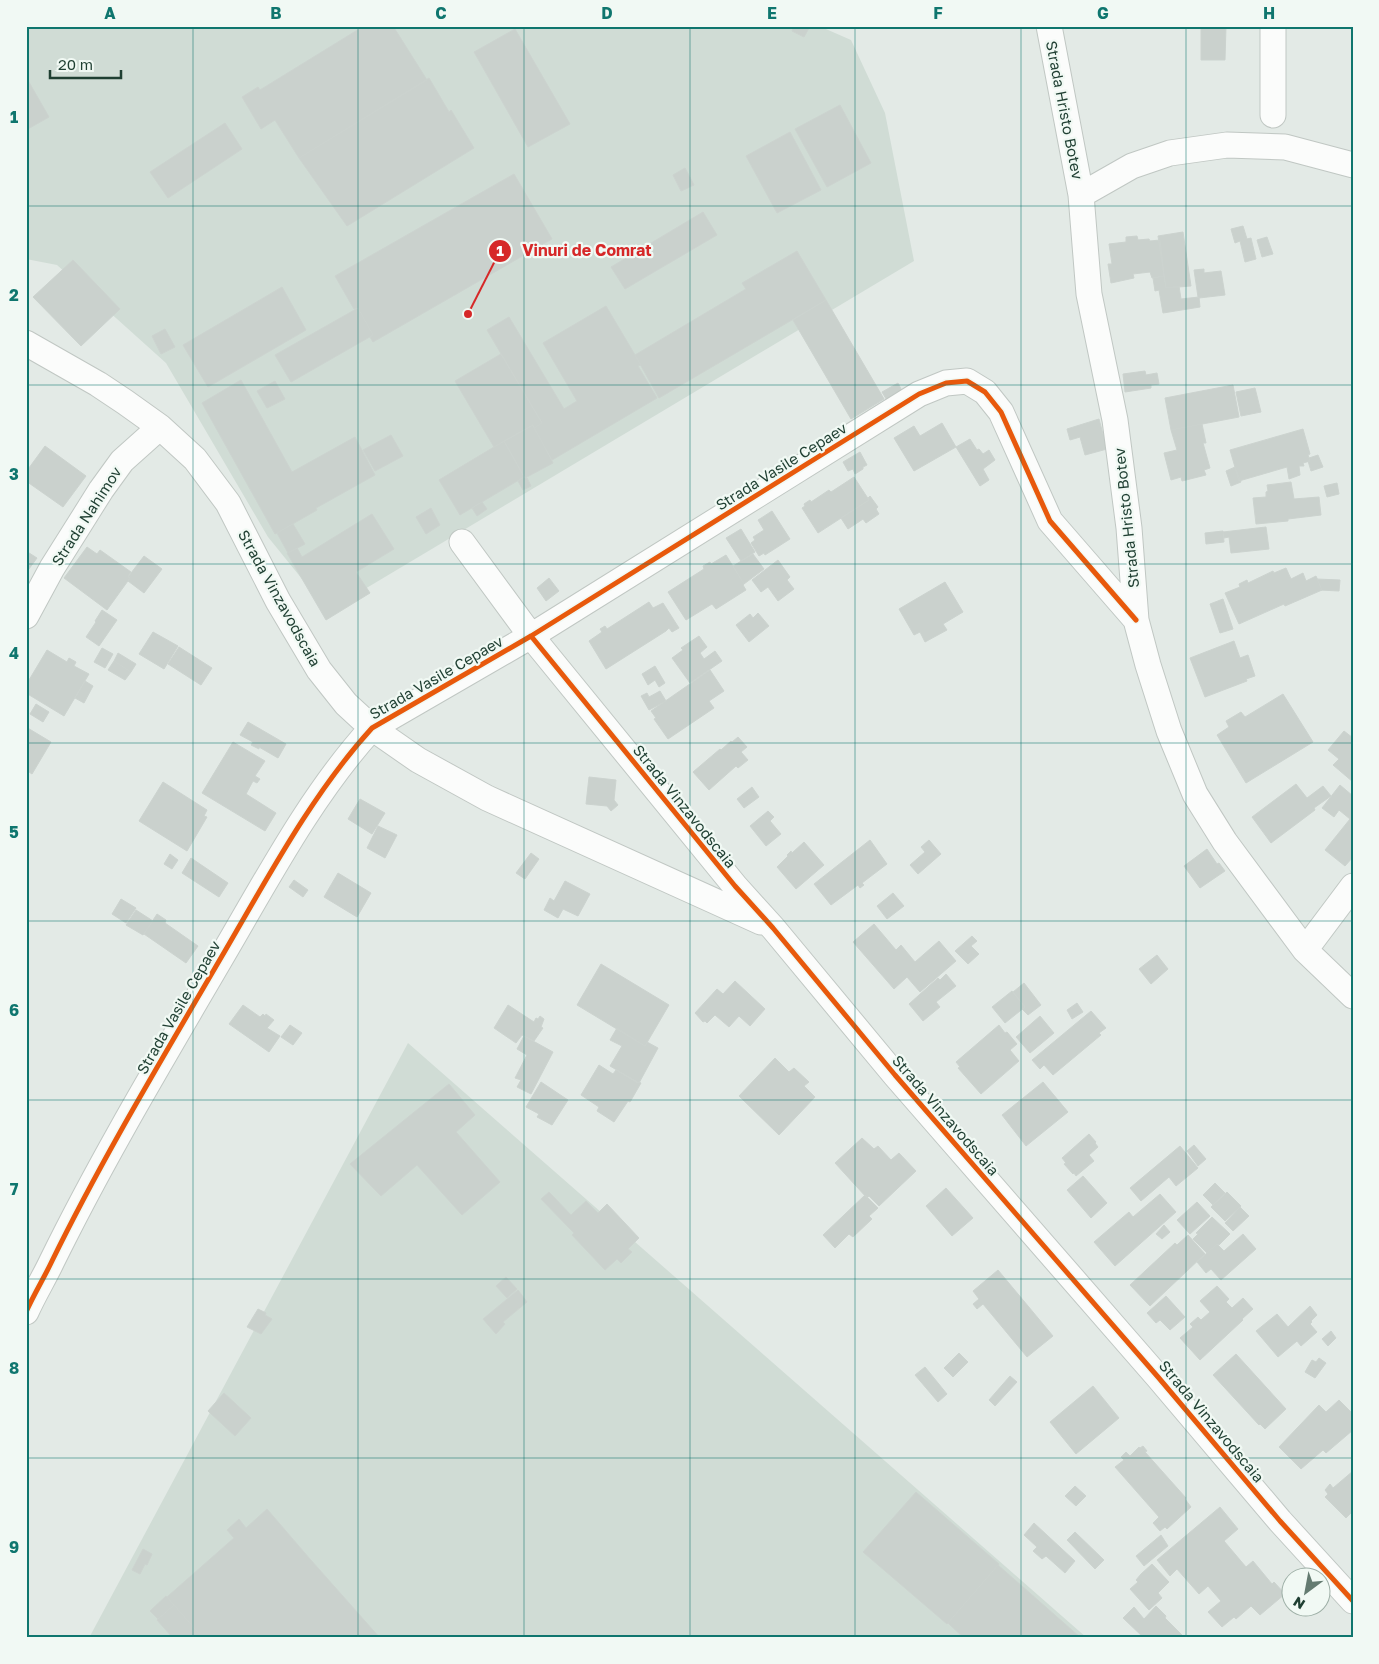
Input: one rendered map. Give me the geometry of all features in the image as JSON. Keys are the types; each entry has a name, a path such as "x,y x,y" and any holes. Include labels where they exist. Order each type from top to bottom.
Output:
{"street":[{"name":"Strada Hristo Botev","path":"1049,26 1081,194 1089,294 1115,420 1129,528 1136,620 1148,665 1169,731 1195,794 1224,842 1305,950 1353,996"},
{"path":"1273,26 1273,115"},
{"name":"Strada Hristo Botev","path":"1081,194 1132,166 1170,154 1227,145 1286,147 1353,165"},
{"name":"Strada Vinzavodscaia","path":"26,343 98,384 160,427 195,460 228,503 278,601 319,670 346,704 372,728 418,760 487,798 773,928"},
{"name":"Strada Vasile Cepaev","path":"26,1312 75,1213 270,875 320,793 355,746 372,728 531,636 919,394 946,383 967,381 985,392 1001,412 1050,520 1136,620"},
{"name":"Strada Nahimov","path":"26,616 52,568 101,490 122,461 160,427"},
{"name":"Strada Vinzavodscaia","path":"462,542 531,636 722,871 773,928 895,1075 1280,1520 1353,1601"},
{"path":"1305,950 1353,886"}],"shaded area":[{"path":"26,26 819,26 851,40 885,113 914,261 328,611 268,537 166,363 57,265 26,259"},
{"path":"408,1043 1087,1638 89,1638"}],"building":[{"path":"364,26 393,26 427,80 299,158 275,120 261,129 242,97 258,87 260,90"},
{"path":"794,26 806,26 809,28 804,37 792,31"},
{"path":"1201,26 1226,26 1225,60 1201,60"},
{"path":"515,29 570,124 528,147 474,52"},
{"path":"26,77 49,117 26,130"},
{"path":"429,78 449,112 451,110 474,148 347,226 299,158"},
{"path":"840,105 871,163 827,187 795,129"},
{"path":"225,123 242,149 168,198 150,172"},
{"path":"790,132 821,190 777,213 746,156"},
{"path":"685,168 694,185 681,191 673,175"},
{"path":"514,174 552,239 373,342 370,337 373,335 358,308 354,309 335,276"},
{"path":"703,212 717,235 625,289 611,267"},
{"path":"1243,226 1247,239 1251,238 1256,259 1245,262 1240,241 1235,243 1231,229"},
{"path":"1183,232 1191,286 1166,288 1158,236"},
{"path":"1137,236 1138,240 1160,240 1164,276 1152,278 1150,272 1133,274 1134,278 1111,283 1108,264 1112,264 1109,244 1126,242 1126,237"},
{"path":"1267,237 1273,254 1262,257 1257,240"},
{"path":"797,251 826,300 659,398 635,355 746,289 742,283"},
{"path":"73,260 120,309 81,346 33,297"},
{"path":"1204,269 1204,273 1221,271 1225,295 1198,297 1194,270"},
{"path":"1164,276 1166,288 1179,286 1181,299 1199,297 1200,307 1163,313 1159,290 1155,291 1153,278"},
{"path":"282,287 306,330 208,387 183,345"},
{"path":"826,300 884,399 851,419 793,320"},
{"path":"606,306 641,365 638,366 657,398 552,460 534,428 542,423 487,330 509,317 564,409 577,401 543,343"},
{"path":"358,308 373,335 291,382 275,355"},
{"path":"165,329 175,347 161,354 152,336"},
{"path":"501,354 542,423 534,428 533,425 494,447 455,381"},
{"path":"1145,371 1146,375 1157,373 1159,384 1151,385 1151,388 1125,392 1123,374"},
{"path":"241,380 292,472 355,437 375,475 316,508 317,510 275,534 202,403"},
{"path":"275,381 285,399 267,408 257,391"},
{"path":"898,383 904,395 888,402 882,392"},
{"path":"1233,385 1239,417 1171,430 1165,398"},
{"path":"1255,388 1261,412 1241,416 1236,392"},
{"path":"1099,419 1107,449 1085,455 1080,437 1070,440 1067,429"},
{"path":"942,423 956,447 914,471 894,438 914,426 920,436"},
{"path":"1202,424 1206,443 1203,443 1210,468 1204,470 1206,475 1182,481 1181,477 1171,480 1164,453 1177,450 1171,430"},
{"path":"533,425 553,463 525,478 504,441"},
{"path":"1303,429 1310,461 1303,463 1304,466 1299,466 1300,475 1289,479 1287,467 1239,481 1230,450"},
{"path":"391,435 403,456 375,471 363,450"},
{"path":"970,439 977,450 979,449 983,454 989,450 995,460 983,469 989,480 980,486 956,447"},
{"path":"504,441 524,477 460,515 439,480"},
{"path":"45,446 86,476 63,507 26,481 26,472"},
{"path":"860,452 867,465 855,474 853,469 848,471 843,462"},
{"path":"1318,455 1323,467 1311,471 1309,458"},
{"path":"1235,467 1241,482 1231,486 1226,471"},
{"path":"524,477 527,478 531,486 523,490 518,481"},
{"path":"854,477 869,500 818,533 802,508 805,506 804,504 810,500 811,502 829,490 831,492"},
{"path":"1291,482 1294,499 1319,497 1321,515 1256,524 1253,498 1266,497 1267,485"},
{"path":"1337,483 1339,494 1327,497 1324,486"},
{"path":"870,496 878,507 876,509 879,514 866,523 863,519 848,529 841,518 869,500"},
{"path":"482,502 487,509 477,516 472,508"},
{"path":"431,508 440,525 426,534 416,517"},
{"path":"772,511 790,539 765,555 764,553 759,556 751,543 755,540 753,537 764,530 758,520"},
{"path":"372,514 394,549 356,572 370,593 326,620 287,553 297,548 302,557"},
{"path":"293,524 305,544 288,553 277,533"},
{"path":"1266,527 1269,549 1231,553 1229,537 1224,538 1223,532"},
{"path":"741,529 755,552 741,561 726,538"},
{"path":"1223,531 1224,542 1206,544 1205,533"},
{"path":"87,547 97,554 100,550 131,572 128,576 130,578 107,610 64,578"},
{"path":"26,551 37,558 26,573"},
{"path":"753,554 764,569 744,584 733,566"},
{"path":"726,555 746,590 716,609 712,604 686,620 668,592 704,569 703,566 710,562 711,564"},
{"path":"144,556 162,569 144,593 128,581 130,578 128,577"},
{"path":"778,560 790,577 787,580 794,589 778,601 768,587 761,592 752,580"},
{"path":"1286,568 1291,579 1303,573 1306,581 1316,576 1322,590 1239,624 1225,593 1240,587 1239,584 1247,580 1248,583 1273,571 1274,573"},
{"path":"549,578 559,591 546,601 537,588"},
{"path":"1317,579 1340,580 1339,591 1320,590 1322,590"},
{"path":"945,582 963,612 943,624 947,630 925,642 920,632 914,635 899,609"},
{"path":"1223,599 1233,629 1220,633 1210,604"},
{"path":"649,602 653,608 663,603 679,628 672,632 669,628 606,669 589,641 602,632 600,629 605,626 607,629"},
{"path":"102,610 117,620 99,646 86,637"},
{"path":"758,613 769,626 749,642 736,625 750,614 753,618"},
{"path":"153,632 178,646 164,669 139,654"},
{"path":"699,636 707,647 700,653 704,659 715,651 722,661 690,683 672,658 683,650 681,648"},
{"path":"1234,641 1240,658 1248,655 1255,676 1246,679 1247,681 1205,697 1190,658"},
{"path":"179,647 212,668 201,685 168,664"},
{"path":"102,648 113,654 105,668 94,662"},
{"path":"47,650 67,662 69,658 76,662 74,666 89,674 64,716 26,693 26,679 29,680"},
{"path":"118,653 136,664 131,672 114,661"},
{"path":"114,661 131,672 125,680 108,670"},
{"path":"655,666 665,683 659,687 655,680 648,685 642,674"},
{"path":"710,670 724,691 709,701 714,708 668,739 654,719 656,718 651,711"},
{"path":"85,681 93,686 84,703 75,698"},
{"path":"660,691 666,701 649,710 641,696 647,693 649,697"},
{"path":"1283,694 1313,742 1246,783 1217,735 1229,727 1226,721 1241,712 1245,717"},
{"path":"36,704 49,712 43,722 30,714"},
{"path":"248,722 286,744 278,758 259,747 259,749 251,745 253,742 240,735"},
{"path":"26,727 51,742 32,774 26,770"},
{"path":"1344,731 1353,738 1351,743 1353,745 1353,782 1333,765 1339,759 1328,750"},
{"path":"738,737 747,747 741,752 748,760 738,768 736,766 709,790 693,772 720,749"},
{"path":"233,742 265,761 255,776 260,779 257,783 253,781 246,794 276,813 265,831 202,793"},
{"path":"589,777 616,780 614,800 618,805 611,811 607,806 586,804"},
{"path":"163,782 207,810 204,816 207,817 187,851 139,821"},
{"path":"1296,784 1307,798 1323,786 1331,796 1271,843 1252,817"},
{"path":"1340,785 1353,796 1353,857 1345,866 1325,850 1350,819 1339,810 1334,817 1322,808"},
{"path":"752,787 759,797 744,808 737,799"},
{"path":"360,799 385,813 372,834 348,819"},
{"path":"768,811 774,817 770,821 781,834 766,846 750,826"},
{"path":"378,826 397,835 385,858 367,848"},
{"path":"870,840 887,864 862,883 864,885 860,888 858,885 831,905 814,884"},
{"path":"929,840 941,854 918,874 910,865 925,852 921,847"},
{"path":"804,842 824,865 796,889 777,867 791,851 792,853"},
{"path":"1207,849 1217,864 1219,863 1225,871 1200,888 1184,866"},
{"path":"531,853 539,859 525,879 516,873"},
{"path":"170,854 178,860 172,869 164,864"},
{"path":"191,858 228,883 219,897 182,873"},
{"path":"338,873 371,893 357,917 324,897"},
{"path":"294,880 308,890 303,897 289,887"},
{"path":"565,881 590,894 578,916 563,909 558,918 544,910 550,898 554,901"},
{"path":"893,893 904,906 887,919 877,906"},
{"path":"121,899 136,908 126,923 112,914"},
{"path":"136,910 153,921 143,935 126,925"},
{"path":"157,914 166,920 165,923 198,946 186,963 144,934"},
{"path":"874,924 896,950 901,945 915,962 939,941 956,961 920,992 907,977 894,989 853,942"},
{"path":"972,936 977,941 971,946 979,954 968,964 955,951"},
{"path":"1157,955 1168,969 1151,984 1139,969"},
{"path":"601,964 669,1005 645,1046 577,1005"},
{"path":"946,974 956,986 936,1002 940,1007 923,1021 909,1004 938,978 940,980"},
{"path":"735,981 765,1009 750,1026 739,1016 729,1027 715,1015 707,1023 703,1022 695,1013 717,989 723,994"},
{"path":"1024,983 1041,1005 1028,1015 1022,1009 1025,1007 1013,992"},
{"path":"1012,991 1025,1007 1005,1023 992,1007"},
{"path":"1077,1003 1083,1012 1072,1019 1067,1010"},
{"path":"243,1005 260,1017 266,1014 274,1020 267,1028 280,1036 269,1052 229,1024"},
{"path":"508,1005 534,1022 540,1016 544,1019 541,1027 543,1028 534,1041 522,1035 516,1043 494,1028"},
{"path":"1091,1011 1106,1028 1099,1033 1101,1035 1053,1075 1044,1065 1040,1069 1032,1060"},
{"path":"1040,1016 1054,1033 1030,1053 1016,1037"},
{"path":"290,1025 302,1033 293,1045 281,1037"},
{"path":"999,1025 1017,1044 1010,1050 1019,1061 981,1094 958,1068 960,1067 956,1062"},
{"path":"617,1028 645,1046 647,1042 658,1048 639,1083 610,1066 622,1046 610,1040"},
{"path":"524,1036 553,1052 531,1094 517,1087 521,1080 515,1078 527,1055 517,1049"},
{"path":"775,1058 789,1072 794,1068 809,1082 804,1086 815,1097 779,1135 739,1096"},
{"path":"599,1065 613,1074 616,1070 641,1083 630,1102 628,1101 614,1122 597,1111 599,1107 581,1095"},
{"path":"541,1082 568,1100 552,1125 537,1117 539,1114 526,1107"},
{"path":"1043,1082 1068,1112 1026,1146 1002,1115"},
{"path":"449,1084 475,1115 456,1132 500,1182 462,1215 417,1165 381,1196 350,1164"},
{"path":"1089,1134 1098,1147 1089,1155 1094,1161 1076,1176 1064,1164 1066,1163 1062,1158"},
{"path":"862,1138 874,1149 878,1146 891,1160 899,1153 916,1171 879,1206 869,1196 867,1198 835,1163"},
{"path":"1194,1145 1206,1159 1198,1166 1187,1151"},
{"path":"1180,1146 1198,1168 1176,1186 1169,1177 1141,1201 1130,1188"},
{"path":"1083,1176 1107,1203 1091,1218 1067,1190"},
{"path":"1215,1183 1225,1193 1213,1205 1203,1195"},
{"path":"946,1188 973,1218 952,1236 926,1206"},
{"path":"549,1192 571,1215 586,1201 598,1213 607,1204 639,1238 628,1249 632,1252 621,1263 617,1259 605,1270 572,1235 574,1233 541,1199"},
{"path":"1227,1192 1241,1206 1225,1221 1211,1207"},
{"path":"1160,1194 1176,1212 1115,1266 1094,1242 1129,1212 1133,1217"},
{"path":"865,1195 878,1208 869,1216 872,1219 853,1237 849,1234 835,1248 823,1235"},
{"path":"1197,1202 1210,1216 1190,1234 1177,1220"},
{"path":"1240,1207 1249,1216 1233,1231 1225,1223"},
{"path":"1212,1217 1230,1234 1207,1253 1193,1239 1198,1234 1196,1233"},
{"path":"1164,1225 1170,1232 1162,1239 1156,1234"},
{"path":"1243,1234 1256,1249 1221,1280 1211,1269 1206,1273 1197,1262 1217,1244 1224,1251"},
{"path":"1188,1235 1205,1254 1150,1306 1130,1285 1175,1243 1177,1245"},
{"path":"998,1270 1053,1336 1027,1357 983,1304 977,1309 973,1304 979,1299 973,1291"},
{"path":"506,1277 517,1289 507,1298 496,1286"},
{"path":"1217,1286 1229,1299 1226,1302 1232,1308 1243,1298 1253,1309 1200,1360 1180,1338 1193,1327 1190,1324 1198,1317 1201,1320 1210,1312 1200,1301"},
{"path":"518,1290 527,1302 503,1322 505,1324 496,1334 483,1319"},
{"path":"1166,1296 1185,1317 1170,1330 1160,1320 1156,1323 1147,1313"},
{"path":"1310,1306 1317,1315 1310,1324 1317,1332 1301,1346 1297,1341 1278,1357 1256,1331 1277,1314 1288,1327"},
{"path":"258,1309 272,1319 261,1334 247,1327"},
{"path":"1331,1331 1336,1338 1328,1346 1322,1339"},
{"path":"959,1353 968,1362 953,1377 944,1368"},
{"path":"1236,1354 1286,1409 1265,1429 1259,1425 1213,1375"},
{"path":"1319,1358 1326,1363 1315,1378 1305,1372 1312,1360 1316,1362"},
{"path":"925,1367 947,1394 938,1402 915,1375"},
{"path":"1010,1376 1017,1382 995,1406 989,1400"},
{"path":"1093,1386 1119,1418 1076,1454 1050,1422"},
{"path":"224,1393 251,1418 235,1436 208,1411"},
{"path":"1339,1400 1353,1414 1353,1430 1326,1453 1323,1450 1301,1469 1279,1447 1319,1405 1326,1412"},
{"path":"1143,1446 1147,1451 1145,1452 1186,1498 1191,1507 1167,1529 1165,1527 1160,1531 1153,1523 1159,1517 1115,1467 1124,1460 1121,1457 1126,1452 1130,1456 1139,1447"},
{"path":"1353,1471 1353,1511 1346,1518 1325,1497 1328,1494 1325,1490 1330,1484 1333,1488"},
{"path":"1075,1486 1086,1496 1076,1506 1065,1496"},
{"path":"916,1492 999,1564 947,1624 863,1552"},
{"path":"1220,1507 1238,1529 1224,1541 1246,1567 1253,1561 1272,1584 1274,1582 1282,1591 1282,1597 1260,1615 1251,1606 1236,1619 1234,1617 1222,1627 1208,1612 1221,1601 1208,1586 1199,1594 1177,1569 1170,1576 1157,1560"},
{"path":"267,1509 380,1638 203,1638 174,1605 167,1597 234,1538 227,1530 239,1519 246,1528"},
{"path":"1034,1523 1075,1561 1065,1573 1046,1556 1042,1559 1033,1551 1037,1547 1024,1535"},
{"path":"1075,1532 1104,1560 1095,1569 1067,1540"},
{"path":"1161,1535 1168,1546 1144,1566 1136,1556"},
{"path":"143,1549 152,1554 140,1574 132,1570"},
{"path":"1152,1564 1169,1582 1158,1593 1162,1598 1149,1610 1130,1589 1138,1582 1136,1580 1141,1574"},
{"path":"998,1565 1081,1638 964,1638 948,1623"},
{"path":"166,1596 174,1605 158,1619 150,1611"},
{"path":"174,1605 203,1638 173,1638 157,1620"},
{"path":"1156,1606 1183,1638 1144,1638 1123,1618 1134,1607 1144,1619"}],"cycle path":[{"path":"26,1312 110,1150 269,875 328,783 372,728 531,636 919,394 946,383 967,381 985,392 1001,412 1050,521 1136,620"},
{"path":"531,636 735,886 773,928 895,1075 1158,1377 1280,1521 1353,1601"}],"place":[{"name":"Vinuri de Comrat","path":"468,314"}]}
